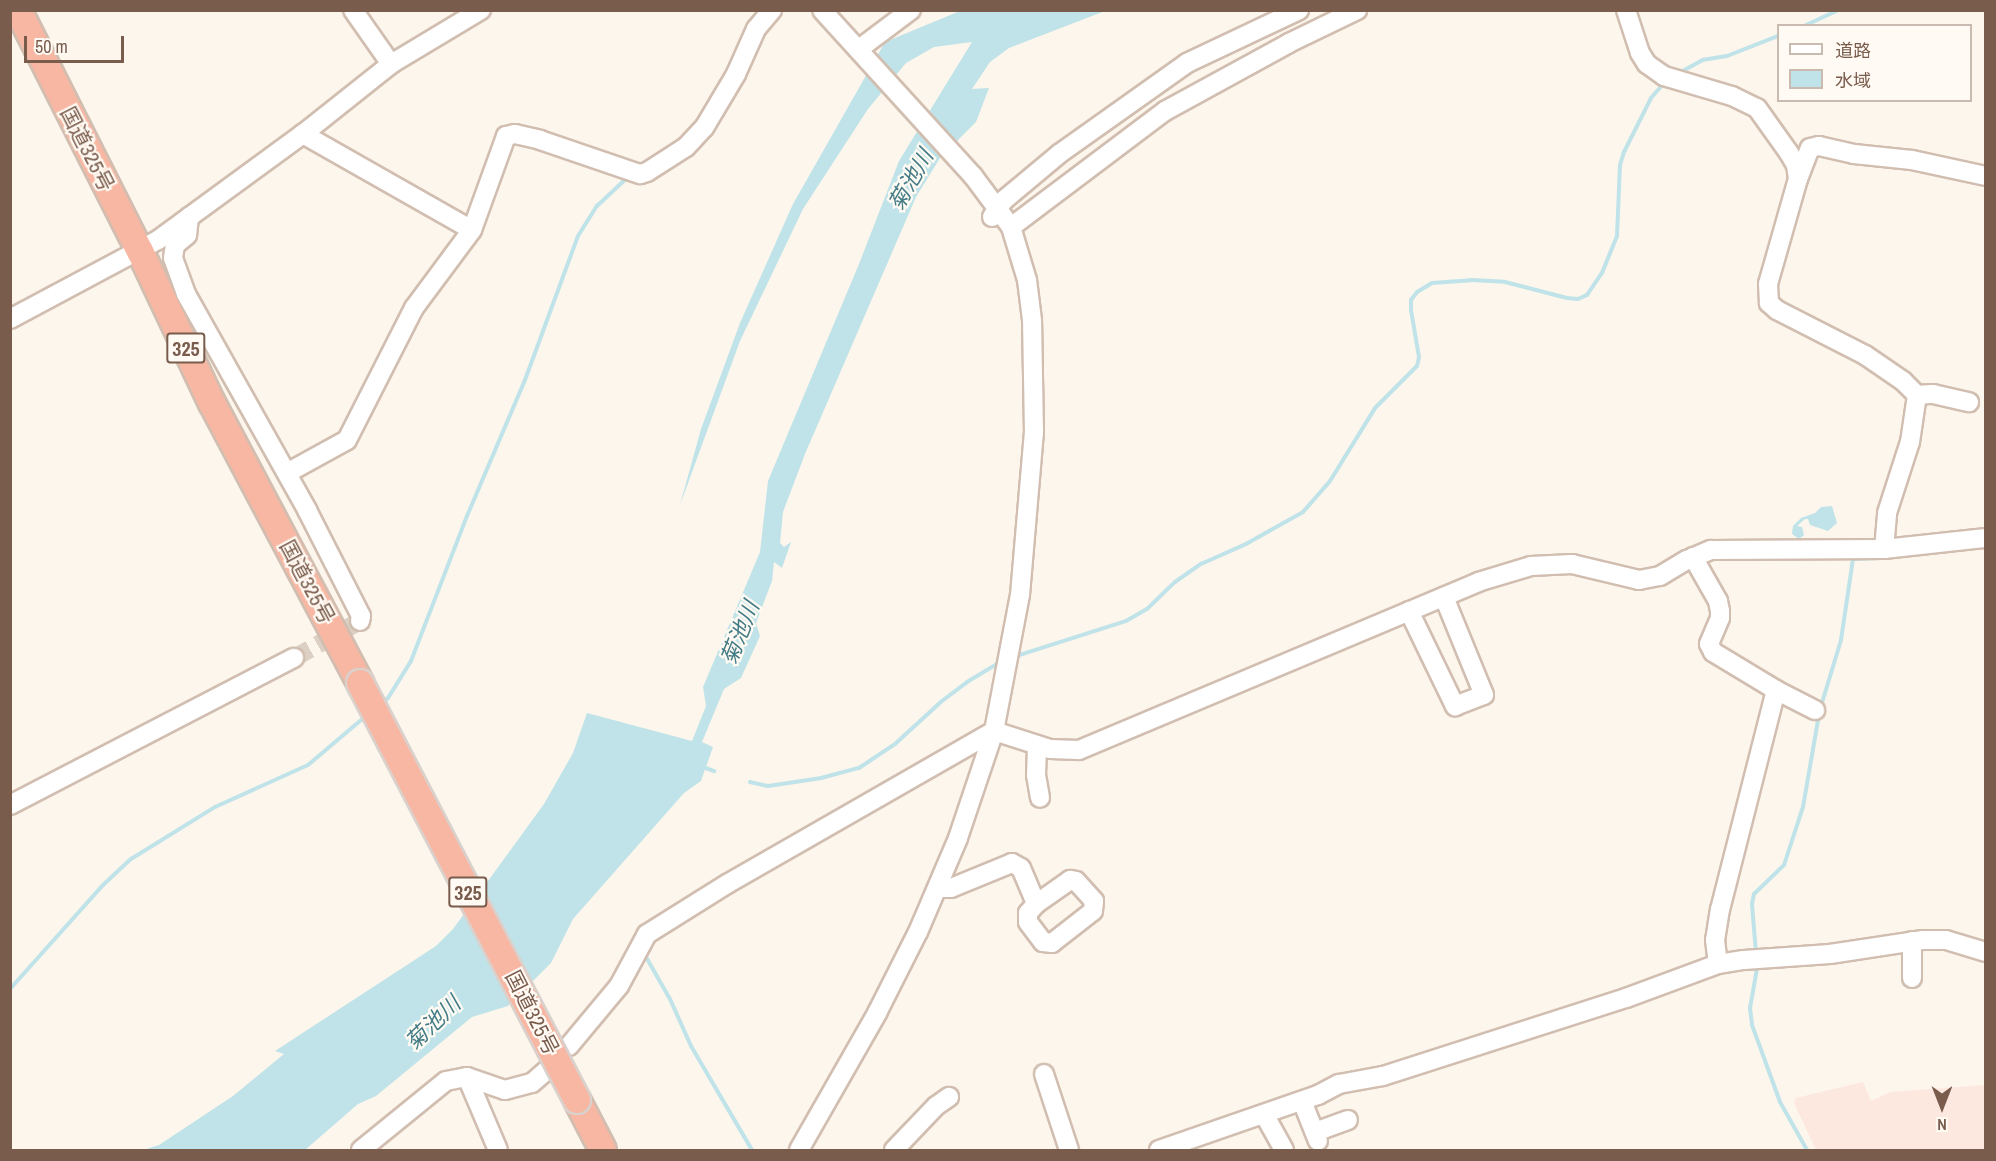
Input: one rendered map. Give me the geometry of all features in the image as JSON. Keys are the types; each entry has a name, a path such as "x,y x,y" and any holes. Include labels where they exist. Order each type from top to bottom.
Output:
{"highway":[{"name":"国道325号","path":"18,10 140,251 212,403 603,1150"}],"street":[{"path":"353,10 391,64"},
{"path":"10,319 140,251 303,134 391,64 481,10"},
{"path":"287,473 347,440 414,308 472,230 506,136 515,134 540,140 640,174 663,163 686,147 704,128 724,97 756,29 772,10"},
{"path":"799,1150 899,972 938,888 958,838 994,731 1020,595 1034,433 1032,320 1024,270 1011,227 859,49 822,10"},
{"path":"995,210 1068,147 1186,63 1299,10"},
{"path":"1011,227 1166,111 1289,42 1357,10"},
{"path":"1626,10 1642,58 1670,78 1732,96 1757,108 1796,165 1798,179"},
{"path":"859,49 907,12"},
{"path":"303,134 472,230"},
{"path":"1884,549 1887,513 1916,419 1917,395 1903,381 1865,355 1791,318 1769,303 1768,284 1798,179 1810,148 1819,146 1854,154 1912,160 1986,176"},
{"path":"189,217 187,235 175,245 173,258 186,294 287,473 361,616 360,621"},
{"path":"1917,395 1933,394 1969,402"},
{"path":"569,1046 619,986 647,934 727,884 994,731 1038,747 1079,750 1409,611 1500,574 1531,566 1572,564 1640,580 1660,576 1693,557 1711,550 1884,549 1986,538"},
{"path":"1693,557 1718,601 1720,618 1709,644 1713,652 1776,690 1815,710"},
{"path":"1409,611 1455,706 1484,695 1444,597"},
{"path":"10,805 294,658"},
{"path":"1718,964 1715,940 1720,909 1776,690"},
{"path":"1038,747 1036,775 1040,798"},
{"path":"938,888 951,888 1012,863 1021,868 1036,904"},
{"path":"1159,1150 1302,1101 1339,1084 1383,1076 1626,998 1718,964 1830,954 1912,941 1946,940 1986,952"},
{"path":"1912,941 1912,978"},
{"path":"361,1150 446,1081 467,1077 505,1090 532,1083 547,1070"},
{"path":"1044,1074 1069,1150"},
{"path":"467,1077 498,1150"},
{"path":"894,1150 936,1106 949,1097"},
{"path":"1302,1101 1316,1137 1348,1120"},
{"path":"1260,1115 1273,1150"},
{"path":"1260,1115 1284,1150"}],"shaded area":[{"path":"1863,1082 1871,1101 1891,1092 1985,1085 1985,1150 1816,1150 1794,1103 1796,1098"}],"water":[{"name":"菊池川","path":"960,11 1105,11 1009,48 990,62 972,89 989,88 976,122 940,158 916,197 805,454 783,512 780,543 784,547 791,542 782,568 774,562 772,581 756,623 760,636 741,678 724,689 702,742 713,747 701,781 684,793 573,919 551,963 508,1006 472,1017 376,1096 358,1104 305,1150 143,1150 159,1145 233,1096 284,1054 275,1051 436,946 453,929 544,804 573,753 587,713 692,741 706,706 703,687 760,552 768,481 859,264 899,161 972,42 934,47 906,63 868,109 803,209 740,341 680,505 701,429 740,323 793,204 885,42"},
{"path":"1832,506 1837,523 1828,531 1810,525 1808,519 1805,519 1797,526 1802,527 1804,535 1799,539 1792,534 1793,526 1801,518 1815,513 1821,507"}],"waterway":[{"path":"1808,24 1839,10"},
{"path":"1679,73 1702,60 1727,56 1777,36"},
{"path":"1016,656 1126,621 1147,609 1175,582 1201,564 1246,544 1303,512 1330,481 1375,408 1417,366 1419,357 1411,310 1411,300 1417,292 1432,283 1471,280 1505,282 1567,298 1578,299 1587,295 1602,273 1617,236 1620,165 1624,152 1651,98 1665,82"},
{"path":"382,703 388,698 411,661 467,516 525,380 578,236 597,206 628,177"},
{"path":"1821,706 1841,640 1853,559 1880,558"},
{"path":"750,782 768,786 821,778 859,768 895,744 942,701 967,682 1002,661"},
{"path":"1756,953 1752,904 1754,894 1784,865 1803,807 1819,714"},
{"path":"10,989 103,885 131,859 215,807 308,765 367,715"},
{"path":"703,767 714,771"},
{"path":"646,957 670,999 691,1046 752,1150"},
{"path":"1758,963 1750,1008 1752,1025 1780,1102 1807,1150"}],"tunnel":[{"path":"294,658 360,621"}]}
